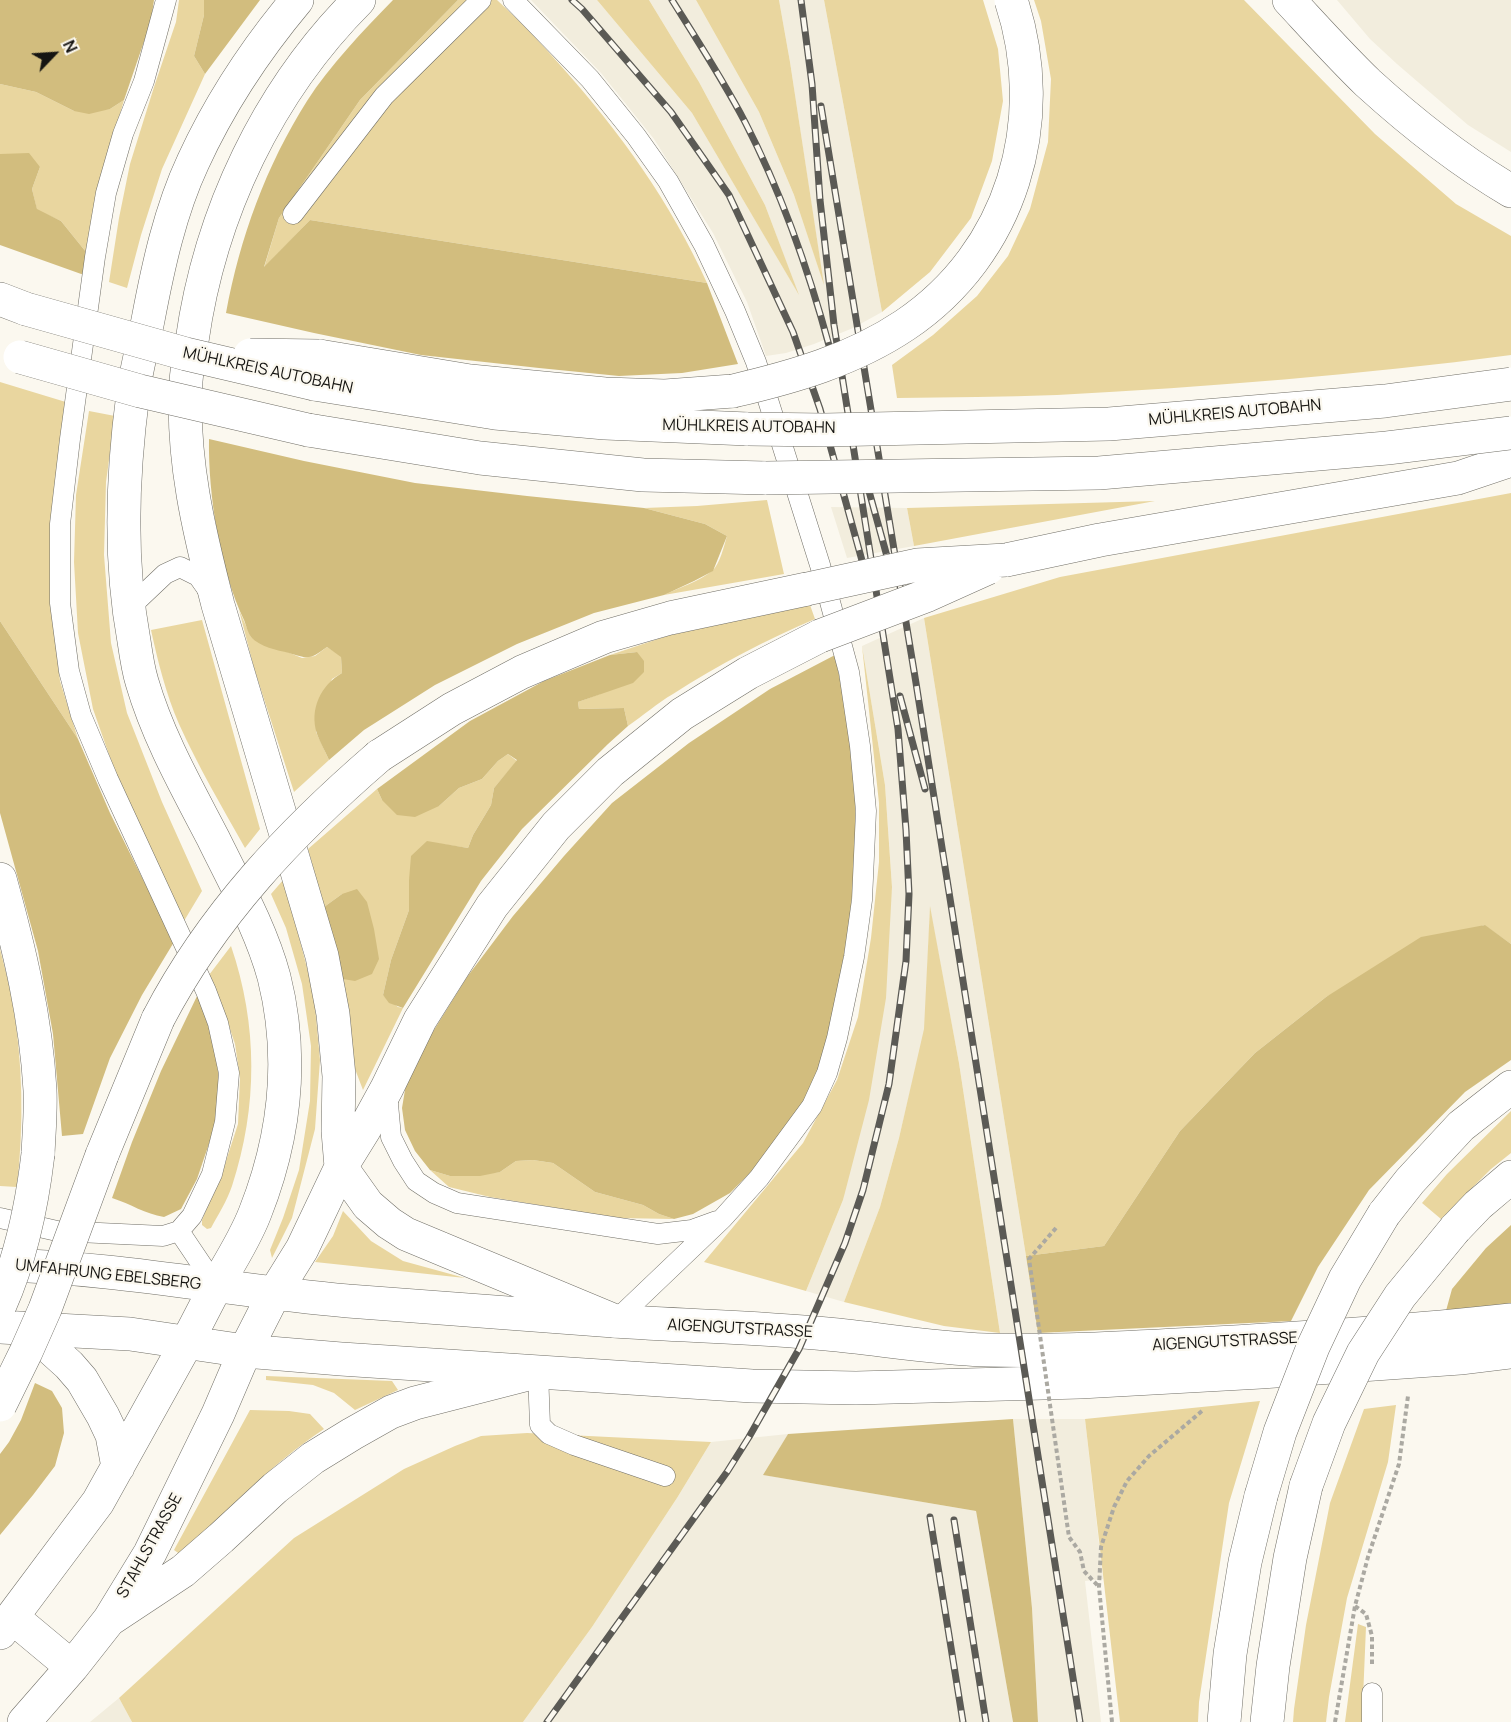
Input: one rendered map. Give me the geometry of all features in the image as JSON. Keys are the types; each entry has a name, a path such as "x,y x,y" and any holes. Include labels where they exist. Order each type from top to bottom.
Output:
{"main road":[{"path":"72,1667 6,1625 98,1502 235,1254 255,1215 274,1154 285,1094 284,1027 273,975 255,926 165,742 141,681 128,609 123,545 125,466 133,392 153,294 180,194 209,130 255,54 297,0"},
{"path":"359,0 308,57 283,92 227,204 206,265 186,381 186,433 190,484 203,549 218,605 322,956 333,1014 339,1076 338,1131 341,1167 368,1205 406,1234 615,1321"},
{"path":"316,370 605,394 665,396 732,391 784,379 818,368 882,339 927,309 967,269 1009,196 1018,168 1027,112 1024,56 1019,24 1011,0"},
{"path":"1289,0 1368,82 1421,128 1462,159 1511,191"},
{"name":"MÜHLKREIS AUTOBAHN","path":"13,304 186,354 316,370 495,413 605,423 824,430 1109,424 1385,400 1511,384"},
{"path":"10,353 140,391 308,430 480,458 643,475 766,478 1099,473 1387,448 1511,433"},
{"path":"0,1405 27,1352 45,1309 102,1155 158,1018 201,945 270,859 332,797 379,756 452,709 522,672 604,637 670,618 917,565 1006,560 1100,540 1458,478 1511,460"},
{"name":"STAHLSTRASSE","path":"28,1720 109,1620 150,1553 218,1414 245,1351 274,1294 302,1249 341,1167 387,1088 420,1020 492,906 556,826 610,772 682,714 748,673 820,636 928,595 1006,560"},
{"path":"0,879 22,961 33,1024 40,1090 38,1154 33,1193 19,1249 0,1305"},
{"path":"1224,1722 1230,1654 1245,1562 1280,1432 1313,1347 1345,1279 1384,1214 1410,1181 1461,1126 1511,1087"},
{"path":"1267,1722 1273,1666 1290,1558 1306,1486 1329,1423 1363,1353 1400,1296 1478,1205 1511,1177"},
{"name":"UMFAHRUNG EBELSBERG","path":"0,1265 58,1267 216,1286"},
{"name":"AIGENGUTSTRASSE","path":"216,1286 274,1294 615,1321 826,1334 983,1350 1077,1350 1271,1339 1460,1326 1511,1320"},
{"path":"14,1327 130,1334 245,1351"},
{"path":"14,1327 69,1365 82,1380 111,1435 118,1467"},
{"name":"AIGENGUTSTRASSE","path":"245,1351 752,1386 856,1388 1080,1382 1261,1372 1460,1358 1511,1352"},
{"path":"109,1620 183,1571 275,1488 313,1458 381,1417 435,1397 538,1371"}],"lane":[{"path":"0,1218 57,1230 163,1236 179,1231 192,1216 212,1174 225,1122 229,1073 218,1023 206,991 108,779 81,715 69,672 60,603 60,524 100,225 106,193 123,134 144,81 166,0"},
{"path":"292,214 384,96 482,0"},
{"path":"513,0 590,79 636,136 668,182 704,245 735,311 756,362 820,565 849,672 860,746 866,811 862,900 854,957 837,1038 827,1072 812,1106 759,1178 722,1219 615,1321"},
{"path":"128,609 165,574 180,567 198,576 218,605"},
{"path":"387,1088 391,1137 403,1161 416,1181 434,1193 457,1203 658,1233 692,1230 722,1219"},
{"path":"179,1231 216,1286"},
{"path":"538,1371 540,1425 549,1434 574,1445 665,1476"},
{"path":"1372,1693 1372,1722"}],"path":[{"path":"1056,1228 1029,1259 1069,1537 1080,1552 1084,1571 1099,1587"},
{"path":"1335,1722 1355,1606 1368,1557 1399,1464 1409,1387"},
{"path":"1112,1722 1099,1587 1101,1547 1114,1507 1127,1480 1149,1456 1209,1405"},
{"path":"1355,1606 1366,1614 1372,1636 1372,1693"}],"shaded area":[{"path":"0,0 154,0 151,21 124,100 110,109 89,114 74,111 36,92 0,84"},
{"path":"179,0 204,0 204,15 194,56 205,74 162,169 127,288 109,282 119,218 130,164 176,22"},
{"path":"204,0 260,0 205,74 194,56 204,15"},
{"path":"393,0 458,0 360,100 279,218 264,267 310,220 707,283 738,364 682,373 619,376 421,355 226,313 239,257 256,203 292,126 336,61"},
{"path":"458,0 497,0 530,32 583,91 643,169 693,253 707,283 310,220 264,268 279,218 360,100"},
{"path":"531,0 597,0 692,113 797,291 765,205 699,82 649,0 696,0 759,112 794,195 823,281 779,0 824,0 882,312 853,328 814,344 786,353 766,356 747,302 713,233 654,139 601,73"},
{"path":"597,0 649,0 699,82 765,205 799,295 692,113"},
{"path":"696,0 779,0 824,285 794,195 759,112"},
{"path":"824,0 983,0 998,49 1003,101 992,161 971,218 930,272 882,312"},
{"path":"1034,0 1244,0 1375,134 1456,204 1511,236 1511,355 1341,374 1170,388 1057,395 897,398 892,365 933,335 977,296 1008,256 1030,209 1048,142 1051,79 1041,21"},
{"path":"1337,0 1511,0 1511,152 1468,125 1397,64 1370,39"},
{"path":"0,84 36,92 74,111 110,109 124,100 98,190 86,252 61,221 37,210 32,189 40,167 0,154"},
{"path":"29,153 40,167 32,189 37,209 61,221 86,252 84,275 0,245 0,154"},
{"path":"0,382 69,403 51,603 60,681 78,739 0,621"},
{"path":"89,411 115,416 106,482 104,555 111,643 127,713 162,802 202,891 184,921 113,766 93,709 78,633 74,562 76,495"},
{"path":"209,439 415,483 644,508 705,524 727,536 713,571 664,595 594,613 517,644 435,685 364,730 329,760 317,734 316,707 328,684 342,673 341,657 327,647 312,656 301,656 264,646 250,635 228,578 222,555 213,507"},
{"path":"1511,493 1511,944 1484,925 1326,997 1255,1053 1180,1131 1104,1246 1026,1256 924,618 1060,577"},
{"path":"767,500 784,574 664,595 712,571 727,536 705,524 644,508"},
{"path":"1155,501 914,546 907,508"},
{"path":"831,507 907,508 914,546 847,558"},
{"path":"810,605 815,619 760,644 707,673 661,701 628,726 624,708 579,709 578,702 600,694 637,652 610,655 670,635"},
{"path":"239,610 251,637 302,658 315,656 327,647 341,656 342,673 332,679 316,732 329,760 294,792 254,668"},
{"path":"924,618 1038,1333 1000,1333 959,1063 930,909 925,1029 880,1207 844,1302 806,1291 843,1200 892,887 885,785 862,646"},
{"path":"202,620 260,829 245,848 179,724 163,678 151,630"},
{"path":"0,621 78,739 110,813 174,942 142,995 110,1058 83,1134 62,1136 53,1034 38,951 0,813"},
{"path":"862,646 885,785 892,887 886,998 869,1100 843,1200 806,1291 704,1262 803,1143 837,1080 858,1017 871,938 879,862 879,803"},
{"path":"637,652 644,661 644,672 633,683 578,702 579,709 624,708 628,726 522,829 481,881 403,1008 389,1003 383,995 391,960 409,910 411,856 427,841 468,848 491,805 494,788 517,760 508,754 498,761 482,779 459,788 439,806 415,817 397,815 382,800 377,789 470,721 544,681 610,655"},
{"path":"835,655 849,725 855,798 856,857 849,926 823,1058 800,1110 762,1161 730,1193 693,1214 674,1219 643,1205 595,1192 553,1163 533,1160 516,1161 500,1172 480,1176 450,1176 430,1170 415,1151 405,1130 402,1108 406,1084 429,1038 467,977 513,916 612,803 689,743 770,689"},
{"path":"508,754 517,761 494,788 491,805 468,848 427,842 409,880 409,910 391,960 383,995 398,1007 403,1008 363,1090 355,1069 343,979 342,894 324,907 308,849 377,789 382,800 439,806 459,788 482,779 498,761"},
{"path":"284,879 314,995 320,1060 315,1129 292,1218 272,1258 270,1250 299,1170 310,1101 311,1046 302,984 286,928 271,894"},
{"path":"357,889 367,902 379,959 372,974 355,981 343,979 324,907 342,894"},
{"path":"930,906 959,1063 1000,1333 944,1326 844,1302 880,1207 899,1138 924,1029"},
{"path":"1485,925 1511,944 1511,1060 1465,1092 1369,1190 1318,1267 1291,1321 1038,1333 1026,1256 1104,1246 1180,1131 1255,1053 1326,997 1421,937"},
{"path":"231,946 240,976 250,1036 250,1096 241,1156 232,1186 211,1228 207,1229 202,1225 202,1220 225,1164 238,1124 240,1078 235,1044 209,975"},
{"path":"0,949 16,1022 20,1069 21,1140 17,1187 0,1186"},
{"path":"198,994 215,1047 219,1080 215,1126 197,1179 181,1209 164,1217 112,1198 161,1071"},
{"path":"1511,1111 1511,1153 1491,1169 1441,1219 1422,1203 1447,1174"},
{"path":"533,1160 553,1163 595,1192 643,1205 674,1219 617,1218 490,1197 449,1187 430,1170 450,1176 500,1172 516,1161"},
{"path":"343,1211 371,1241 403,1261 465,1278 315,1262 333,1236"},
{"path":"1511,1225 1511,1309 1444,1318 1452,1289 1486,1248"},
{"path":"266,1376 392,1381 398,1390 355,1410 334,1393 313,1385 266,1380"},
{"path":"35,1383 52,1391 62,1408 64,1433 55,1466 0,1535 0,1454 21,1420"},
{"path":"1260,1401 1229,1503 1199,1702 1198,1722 1120,1722 1085,1419"},
{"path":"1396,1405 1388,1462 1347,1598 1326,1722 1293,1722 1306,1625 1330,1503 1364,1409"},
{"path":"250,1410 310,1414 324,1429 286,1457 181,1555 174,1550"},
{"path":"1013,1419 1085,1419 1103,1579 1085,1581 1101,1722 1038,1722 1032,1608"},
{"path":"1013,1419 1032,1608 1038,1722 1013,1722 976,1511 763,1475 788,1434"},
{"path":"527,1433 711,1442 592,1627 523,1722 132,1722 119,1698 294,1538 404,1469 455,1446 481,1436"},
{"path":"788,1434 764,1475 976,1511 1013,1722 523,1722 592,1627 711,1442"},
{"path":"1358,1624 1366,1627 1362,1722 1345,1722"},
{"path":"119,1698 132,1722 90,1722"}],"railway":[{"path":"572,0 671,112 729,195 793,332 820,409 866,575"},
{"path":"672,0 737,106 771,177 804,262 830,349"},
{"path":"547,1722 727,1472 799,1349 845,1243 863,1190 889,1084 906,961 909,894 898,729 834,325 820,200 812,84 801,0"},
{"path":"821,106 916,683 1080,1722"},
{"path":"864,473 888,560"},
{"path":"900,696 925,789"},
{"path":"930,1517 963,1722"},
{"path":"954,1520 986,1722"}]}
